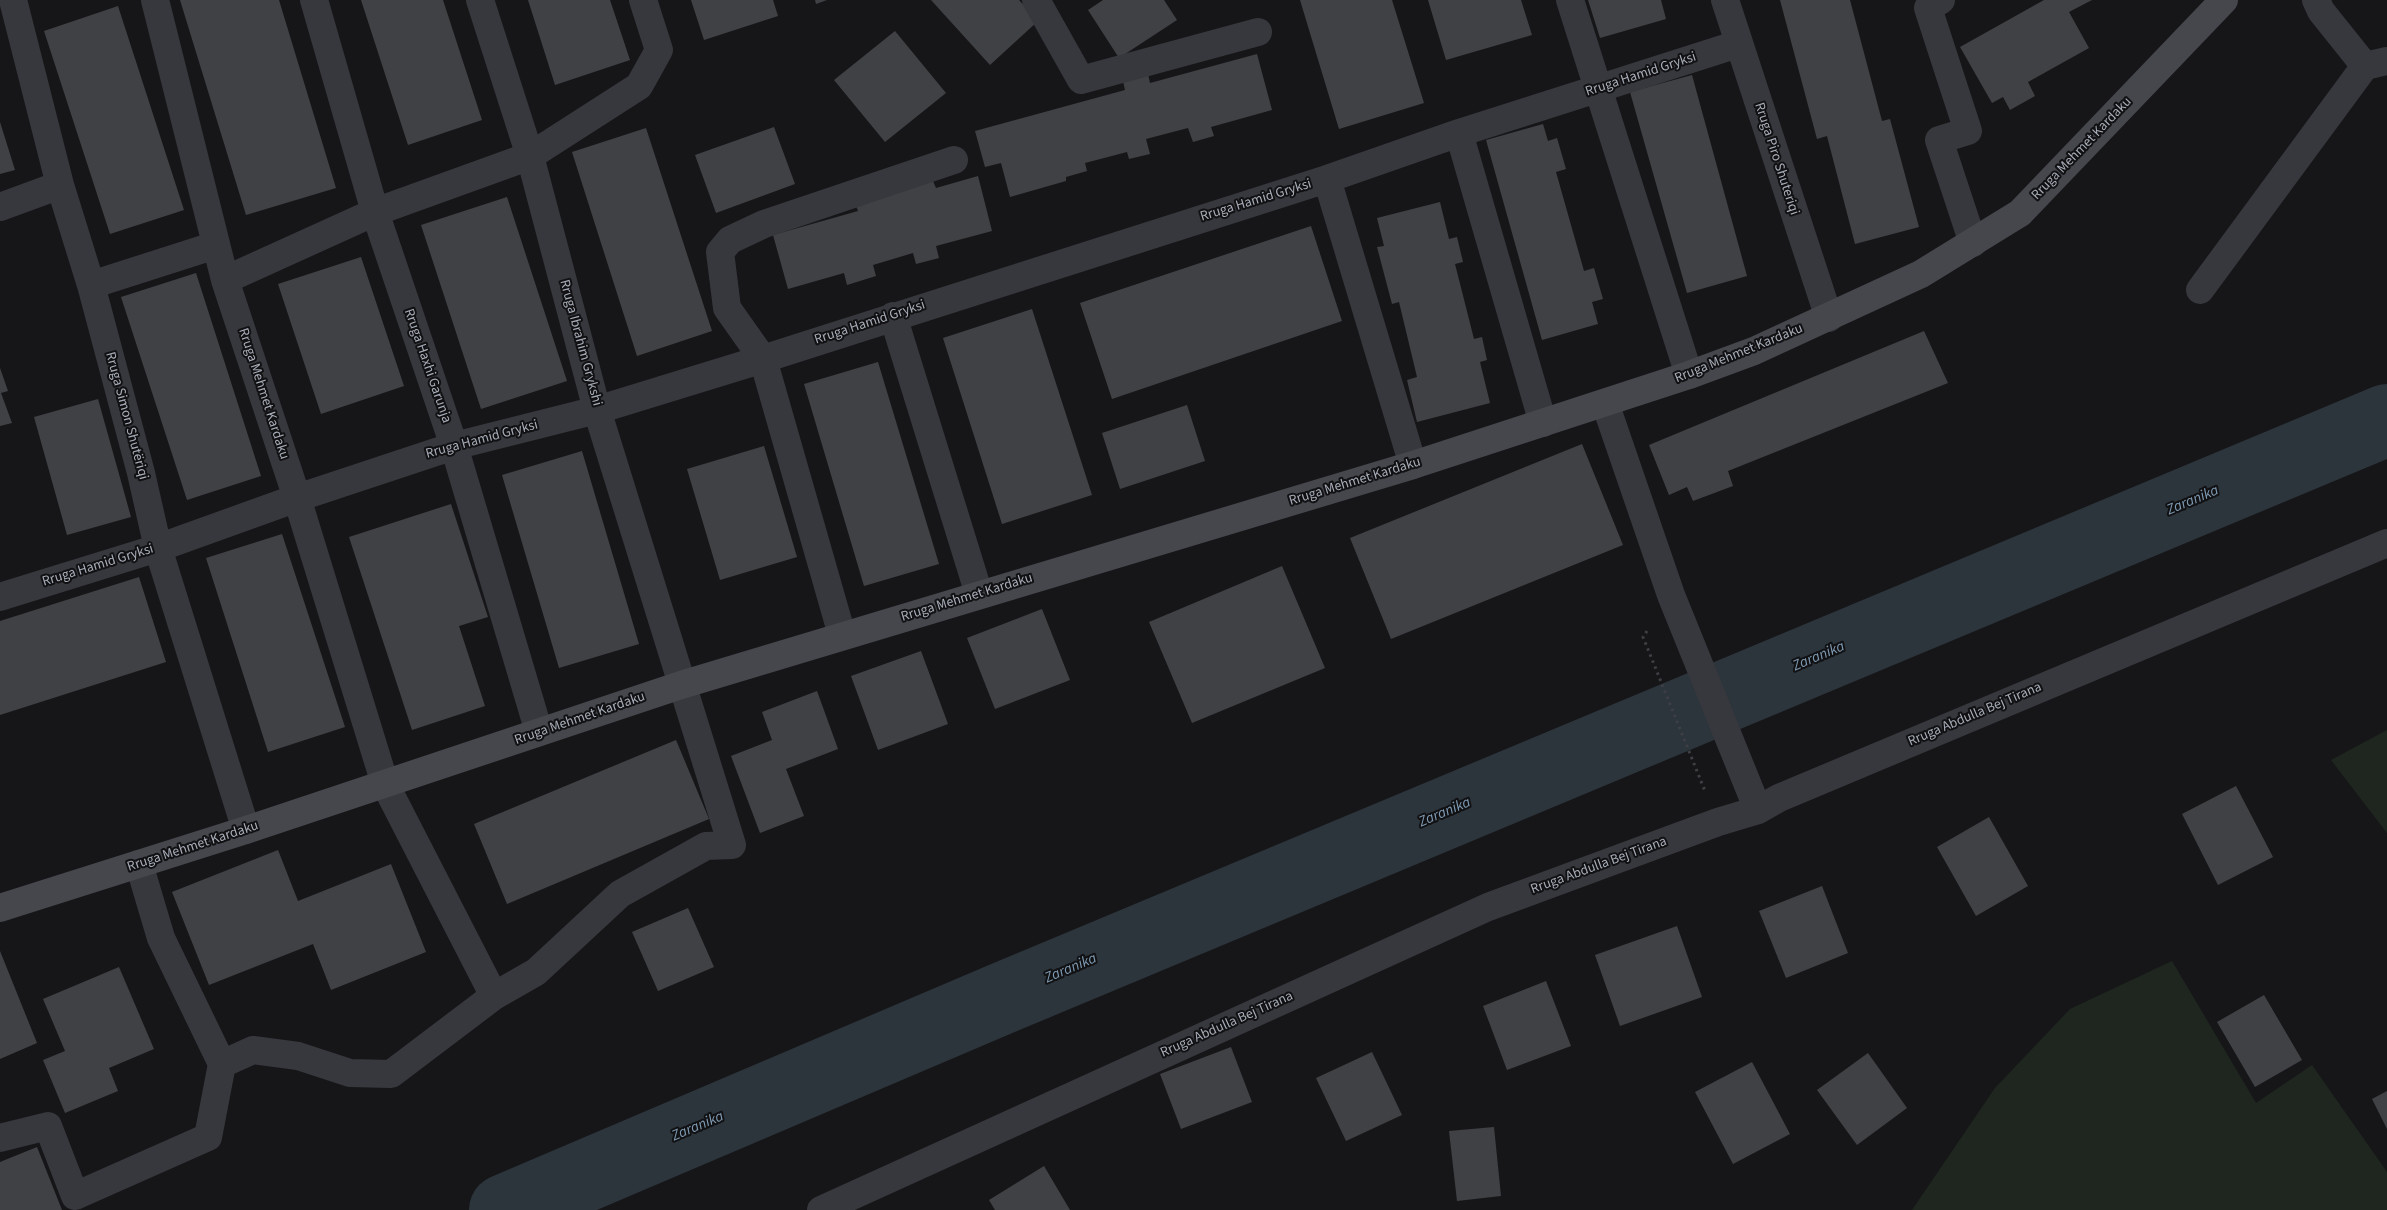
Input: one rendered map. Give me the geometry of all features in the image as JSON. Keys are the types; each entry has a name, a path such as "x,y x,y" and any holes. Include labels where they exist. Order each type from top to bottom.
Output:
{"street":[{"path":"0,2 4,0"},
{"name":"Rruga Simon Shutëriqi","path":"13,0 60,184 91,285 141,473 158,548 246,830"},
{"name":"Rruga Mehmet Kardaku","path":"155,0 225,280 297,498 385,784 494,996"},
{"name":"Rruga Haxhi Garunja","path":"314,0 375,212 454,446 539,732"},
{"name":"Rruga Ibrahim Grykshi","path":"480,0 530,156 598,410 732,845 706,846 620,894 536,972 494,996"},
{"path":"225,280 375,212 530,156 639,86 658,50 643,0"},
{"path":"1036,0 1080,80 1258,32"},
{"path":"1570,0 1689,375"},
{"name":"Rruga Piro Shuteriqi","path":"1725,0 1829,318"},
{"path":"1941,0 1928,8 1968,132 1939,140 1973,243"},
{"name":"Rruga Mehmet Kardaku","path":"0,908 246,830 681,684 1413,465 1689,375 1754,350 1829,318 1921,274 2020,213 2224,0"},
{"path":"2200,290 2376,63 2321,11 2316,0"},
{"name":"Rruga Hamid Gryksi","path":"0,597 158,548 297,498 454,446 598,410 763,359 1327,179 1459,133 1738,44"},
{"path":"1459,133 1543,423"},
{"path":"842,635 763,359 727,308 720,252 730,240 764,224 954,160"},
{"path":"1327,179 1413,465"},
{"path":"0,207 60,184"},
{"path":"91,285 216,245"},
{"path":"893,316 978,594"},
{"path":"1605,403 1671,595 1758,810"},
{"name":"Rruga Abdulla Bej Tirana","path":"821,1210 1488,907 1718,822 1758,810 1779,798 2387,543"},
{"path":"0,1138 48,1126 75,1196 208,1137 222,1064 161,938 139,864"},
{"path":"222,1064 253,1050 298,1056 350,1073 391,1074 494,996"}],"path":[{"path":"1643,637 1698,771"}],"shaded area":[{"path":"2387,730 2387,833 2331,760"},
{"path":"2172,961 2256,1103 2312,1065 2387,1172 2387,1210 1912,1210 1995,1088 2070,1009"}],"building":[{"path":"180,0 279,0 336,188 246,215"},
{"path":"361,0 443,0 482,120 408,145"},
{"path":"528,0 610,0 630,60 555,85"},
{"path":"691,0 773,0 778,16 704,40"},
{"path":"815,0 827,0 816,4"},
{"path":"931,0 1019,0 1038,21 990,65"},
{"path":"1103,0 1164,0 1177,20 1119,58 1088,10"},
{"path":"1300,0 1392,0 1424,103 1339,129"},
{"path":"1428,0 1521,0 1532,35 1446,60"},
{"path":"1588,0 1661,0 1666,19 1600,38"},
{"path":"1780,0 1850,0 1882,121 1890,119 1919,227 1855,244 1827,136 1817,139"},
{"path":"2044,0 2092,0 2069,12 2089,48 2028,82 2035,96 2010,110 2003,97 1992,103 1960,47"},
{"path":"118,6 184,210 110,234 44,31"},
{"path":"895,31 946,93 885,142 834,80"},
{"path":"1257,54 1272,110 1211,127 1214,136 1193,142 1188,128 1146,139 1150,154 1129,159 1127,152 1085,163 1087,171 1066,177 1066,181 1010,197 1001,163 985,167 975,131 1125,90 1123,81 1148,74 1150,83"},
{"path":"1692,75 1747,276 1687,293 1630,92"},
{"path":"0,122 15,170 0,174"},
{"path":"1543,124 1548,141 1557,138 1566,169 1556,172 1584,271 1594,268 1603,299 1592,302 1598,324 1542,340 1486,140"},
{"path":"774,127 795,184 716,213 695,155"},
{"path":"646,128 712,331 637,356 572,152"},
{"path":"978,176 992,231 936,246 939,258 916,264 913,253 873,265 876,276 847,285 844,273 788,289 773,235 858,211 855,203 933,181 936,188"},
{"path":"507,197 567,381 481,409 421,225"},
{"path":"1440,202 1449,239 1457,237 1463,262 1455,264 1474,339 1482,337 1487,360 1480,362 1490,403 1417,422 1407,380 1417,377 1399,302 1392,304 1377,247 1384,246 1377,218"},
{"path":"1311,226 1342,321 1112,399 1080,303"},
{"path":"361,257 404,386 321,414 278,284"},
{"path":"196,273 261,476 187,500 121,297"},
{"path":"1032,309 1092,495 1002,524 943,338"},
{"path":"1924,331 1948,383 1728,471 1733,486 1693,501 1687,487 1669,495 1649,445"},
{"path":"878,362 939,564 864,586 804,384"},
{"path":"0,368 8,391 1,393 12,423 0,426"},
{"path":"98,399 131,517 67,535 34,417"},
{"path":"1187,405 1205,461 1120,489 1102,433"},
{"path":"1582,444 1623,545 1391,639 1350,538"},
{"path":"764,446 797,557 720,580 687,469"},
{"path":"582,451 639,644 559,668 502,475"},
{"path":"451,504 488,617 459,626 485,706 412,730 349,537"},
{"path":"282,534 345,727 268,752 206,558"},
{"path":"1282,566 1325,668 1192,723 1149,622"},
{"path":"139,577 166,662 0,715 0,621"},
{"path":"1042,609 1070,680 995,709 967,638"},
{"path":"921,651 948,724 878,750 851,676"},
{"path":"817,691 838,749 786,769 804,816 760,833 731,756 772,740 762,712"},
{"path":"676,740 709,819 507,904 474,824"},
{"path":"2236,786 2273,857 2218,885 2182,814"},
{"path":"1989,817 2028,886 1976,916 1937,847"},
{"path":"278,850 298,901 391,864 426,952 331,990 313,944 209,985 172,892"},
{"path":"1822,886 1848,953 1786,978 1759,911"},
{"path":"688,908 714,967 658,991 632,932"},
{"path":"1677,926 1702,997 1620,1026 1595,955"},
{"path":"0,951 37,1043 0,1059"},
{"path":"119,967 154,1049 109,1068 118,1091 65,1113 43,1060 65,1051 43,999"},
{"path":"1546,981 1571,1046 1507,1070 1483,1006"},
{"path":"2264,995 2302,1060 2255,1087 2217,1022"},
{"path":"1231,1047 1252,1102 1181,1129 1160,1074"},
{"path":"1372,1052 1402,1115 1346,1141 1316,1078"},
{"path":"1868,1053 1907,1108 1857,1145 1817,1090"},
{"path":"1752,1062 1790,1134 1733,1164 1695,1092"},
{"path":"2387,1091 2387,1129 2372,1099"},
{"path":"1494,1127 1501,1196 1457,1201 1449,1131"},
{"path":"37,1147 62,1210 0,1210 0,1162"},
{"path":"1044,1166 1070,1210 995,1210 989,1200"}],"waterway":[{"name":"Zaranika","path":"505,1210 1003,998 2387,420"}]}
